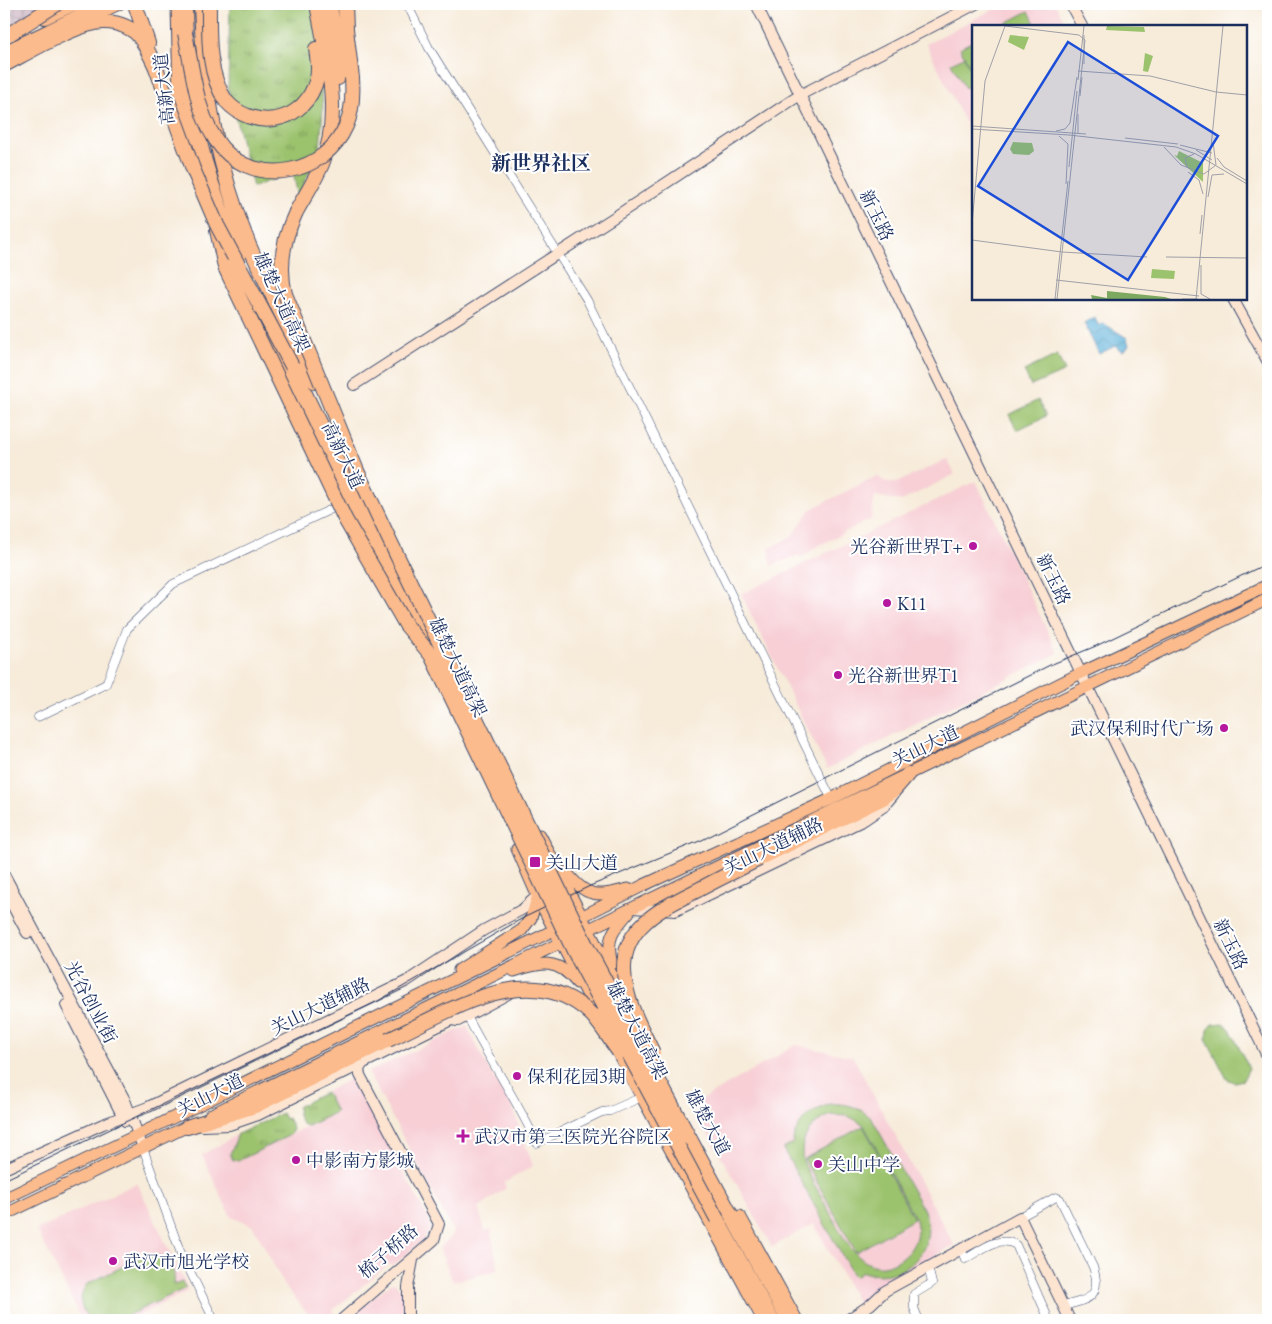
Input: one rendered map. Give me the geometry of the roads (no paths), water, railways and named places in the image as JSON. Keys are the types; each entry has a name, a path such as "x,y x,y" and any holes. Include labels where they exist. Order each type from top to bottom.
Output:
{"highway":[{"path":"6,33 57,4"},
{"path":"6,33 74,4"},
{"path":"4,53 105,4"},
{"path":"135,4 193,169 217,225 292,366"},
{"name":"雄楚大道高架","path":"185,4 185,33 192,106 219,205 240,256 575,954 772,1320"},
{"name":"雄楚大道高架","path":"200,4 204,67 209,106 232,197 265,280 587,947 788,1320"},
{"path":"207,4 212,66 219,91 238,114 262,121 280,119 292,113 302,106 315,86 318,63 308,4"},
{"path":"317,4 331,85 330,124 322,164"},
{"path":"330,4 336,56 338,106 332,139 322,164 286,235 281,262 282,283 357,471"},
{"path":"185,33 201,108 214,137 232,157 252,168 277,172 290,171 324,156 340,138 350,115 352,78 345,4"},
{"path":"4,64 82,27 105,22 124,26 140,37 155,65"},
{"path":"213,208 225,268 345,519 406,625 431,655"},
{"path":"690,1139 632,1009 625,982 624,958 631,939 649,917 665,906 883,798 895,789 908,774"},
{"path":"187,1126 254,1106 471,1001 508,989 536,988 566,997 591,1015 608,1036 717,1219"}],"main road":[{"path":"6,33 62,4"},
{"path":"4,59 119,4"},
{"name":"高新大道","path":"177,4 179,102 192,150 234,264 347,502 444,691 539,898"},
{"name":"高新大道","path":"207,4 208,70 215,118 226,168 252,243 544,844 567,884"},
{"name":"关山大道","path":"4,1199 437,989 644,885 831,798 1081,673 1268,585"},
{"name":"关山大道","path":"4,1215 1268,599"},
{"path":"544,844 578,886 592,894 604,895 644,885"},
{"name":"雄楚大道","path":"567,884 588,929 616,980 650,1053 796,1320"},
{"path":"539,898 588,998 763,1320"},
{"path":"437,989 464,966 522,930 531,918 539,898"},
{"path":"616,980 608,951 610,940 619,924 633,908"},
{"path":"483,1006 475,984 537,963 558,966 569,973 588,998"},
{"path":"442,1002 451,1020"}],"street":[{"path":"407,4 429,48 558,253 607,339 831,798"},
{"name":"新玉路","path":"756,4 1268,1058"},
{"path":"354,385 800,95 976,4"},
{"path":"1070,4 1081,25"},
{"path":"1234,300 1268,362"},
{"path":"38,717 106,684 127,629 173,584 347,502"},
{"name":"关山大道辅路","path":"633,908 675,911 864,820 891,799 908,774"},
{"name":"光谷创业街","path":"4,874 126,1115 141,1149"},
{"name":"光谷创业街","path":"4,890 126,1115"},
{"name":"关山大道辅路","path":"4,1169 126,1115 407,981 484,930 539,898"},
{"path":"187,1126 229,1125 258,1115 343,1071 451,1020 458,1021 483,1006 518,990 536,986 572,994 582,1001 601,1022"},
{"path":"467,1016 490,1060 516,1101 537,1143 602,1112 610,1111 642,1097"},
{"name":"梳子桥路","path":"341,1320 434,1240 439,1224 360,1075 359,1069 365,1061"},
{"name":"梳子桥路","path":"334,1320 427,1242 432,1235 434,1226 432,1217 355,1076 352,1072 343,1071"},
{"path":"141,1149 177,1253 212,1320"},
{"path":"847,1320 870,1305 885,1291 1056,1197 1060,1199 1093,1268 1096,1280 1096,1290 1090,1297 1063,1306"},
{"path":"1020,1217 1070,1320"},
{"path":"961,1249 965,1259 993,1243 1004,1240 1016,1245 1049,1320"},
{"path":"406,1320 408,1287 413,1260"},
{"path":"919,1320 914,1308 914,1294 932,1283 928,1267"},
{"path":"386,1282 397,1281 402,1285 406,1320"}],"water":[{"path":"1094,317 1099,326 1103,323 1127,338 1129,346 1123,351 1115,346 1099,354 1084,323"}],"tram line":[{"path":"4,1180 378,1001 523,918 590,886 702,840 1050,665 1096,646 1268,563"}],"place":[{"name":"光谷新世界T+","path":"973,546"},
{"name":"K11","path":"887,603"},
{"name":"光谷新世界T1","path":"838,675"},
{"name":"武汉保利时代广场","path":"1224,728"},
{"name":"关山大道","path":"535,862"},
{"name":"保利花园3期","path":"517,1076"},
{"name":"武汉市第三医院光谷院区","path":"463,1136"},
{"name":"中影南方影城","path":"296,1160"},
{"name":"关山中学","path":"818,1164"},
{"name":"武汉市旭光学校","path":"113,1261"}],"district":[{"name":"新世界社区","path":"541,163"}]}
